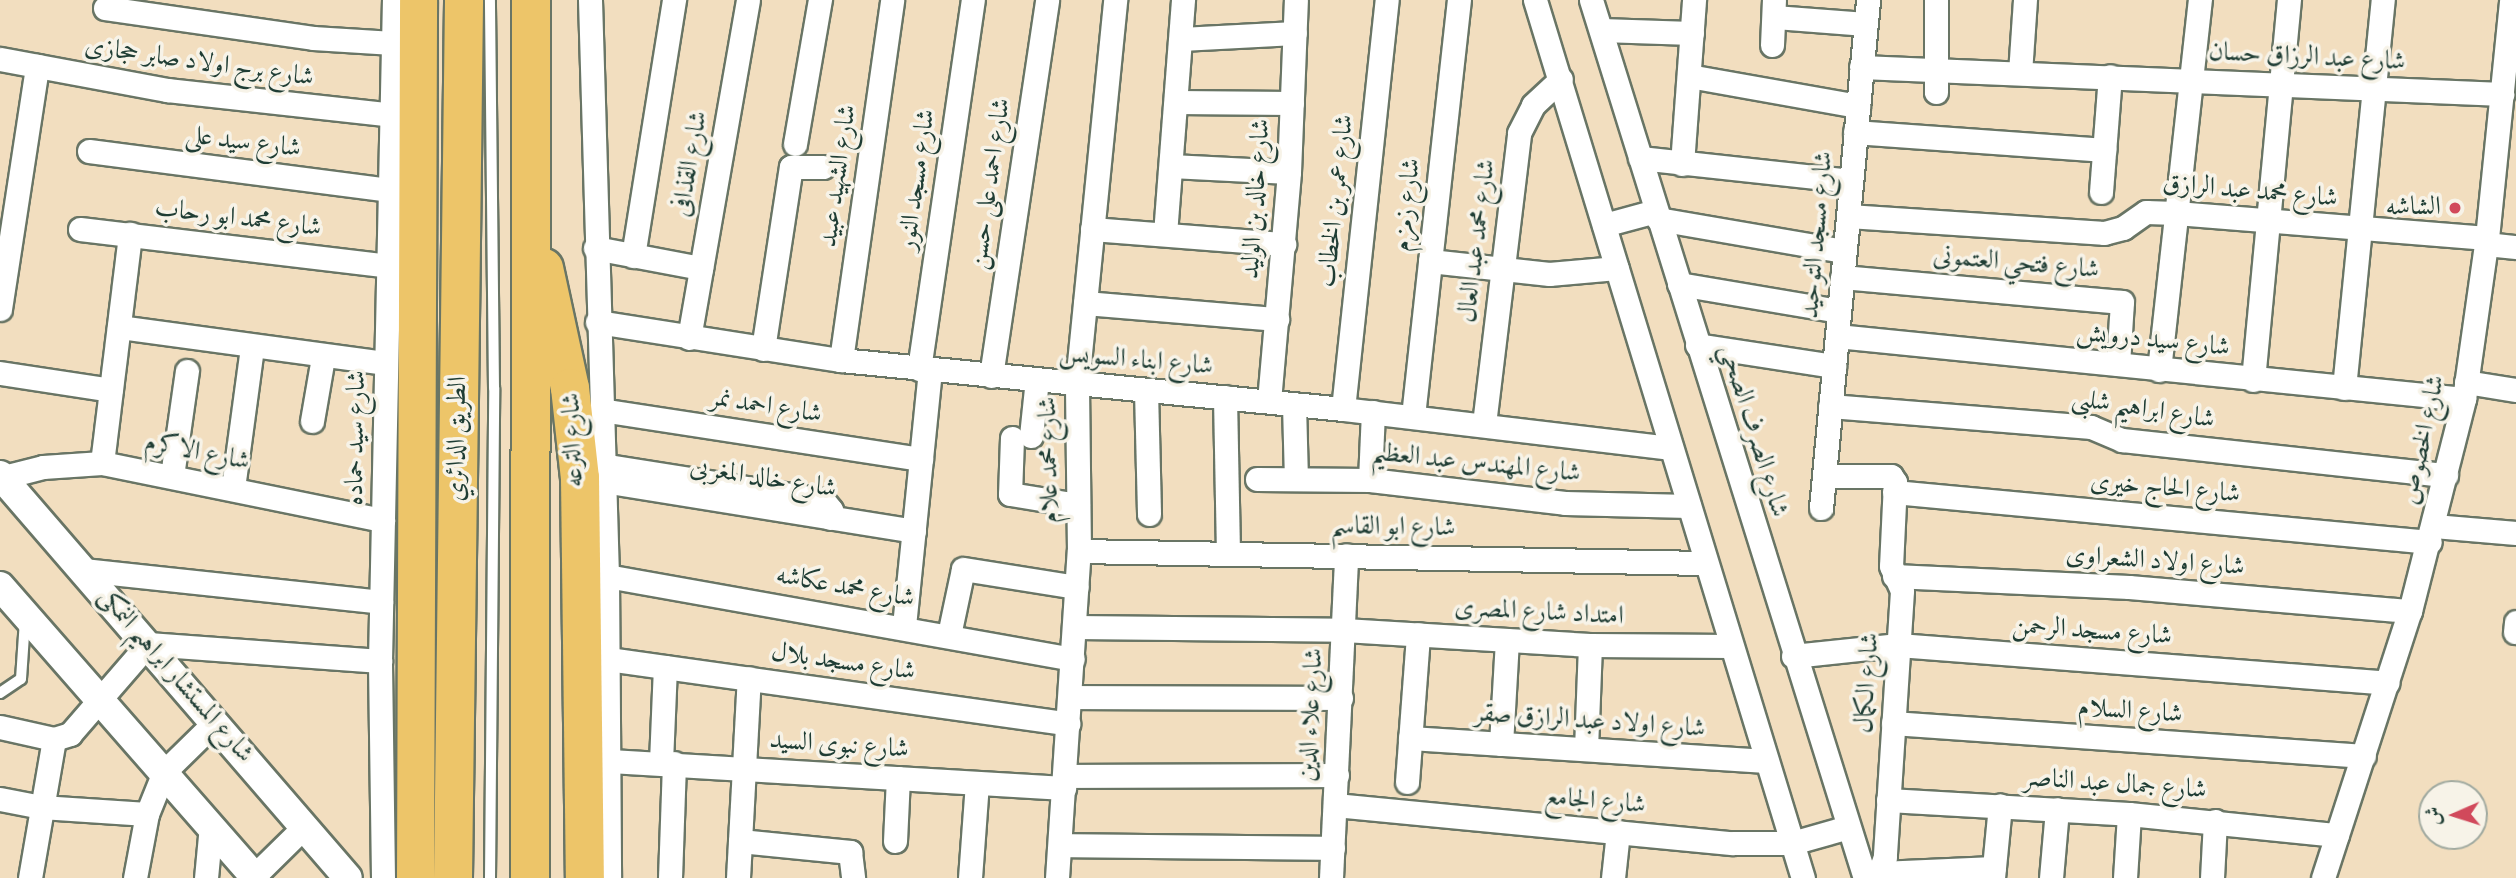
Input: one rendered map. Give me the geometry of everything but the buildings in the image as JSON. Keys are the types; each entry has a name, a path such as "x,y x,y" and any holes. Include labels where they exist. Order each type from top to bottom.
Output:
{"highway":[{"name":"الطريق الدائري","path":"415,878 418,0"},
{"name":"الطريق الدائري","path":"453,878 464,0"},
{"path":"530,878 531,0"},
{"path":"530,212 562,343 580,478 585,878"}],"street":[{"name":"شارع سيد حماده","path":"383,878 380,662 394,0"},
{"name":"شارع الترعه","path":"590,0 597,322 607,576 609,878"},
{"path":"633,256 674,0"},
{"name":"شارع القذافى","path":"689,338 748,0"},
{"path":"795,144 820,0"},
{"name":"شارع الشهيد عبيد","path":"841,360 892,0"},
{"name":"شارع مسجد النور","path":"904,626 921,459 925,369 972,0"},
{"name":"شارع احمد على حسن","path":"991,376 1046,0"},
{"name":"شارع محمد علام","path":"1057,878 1079,551 1077,383 1115,0"},
{"path":"1165,234 1184,0"},
{"name":"شارع خالد بن الوليد","path":"1269,401 1289,172 1296,0"},
{"name":"شارع عمر بن الخطاب","path":"1343,409 1387,0"},
{"name":"شارع زمزم","path":"1413,416 1459,0"},
{"path":"1535,0 1803,878"},
{"name":"شارع الصرف الصحي","path":"1591,0 1848,827 1874,876"},
{"path":"1682,164 1694,0"},
{"name":"شارع مسجد التوحيد","path":"1821,508 1868,0"},
{"path":"1936,0 1936,81"},
{"path":"2020,73 2025,0"},
{"path":"2159,370 2200,0"},
{"path":"2253,380 2289,0"},
{"path":"2344,388 2383,0"},
{"name":"شارع الخصوص","path":"2323,878 2410,611 2432,534 2465,391 2486,241 2508,126 2502,94 2512,38 2511,0"},
{"path":"105,8 313,38 393,43"},
{"path":"1772,45 1774,9 1866,24"},
{"path":"1601,30 1692,33"},
{"path":"1181,39 1295,33"},
{"name":"شارع برج اولاد صابر حجازى","path":"0,59 167,90 392,115"},
{"path":"0,309 37,66"},
{"name":"شارع عبد الرزاق حسان","path":"1861,67 1936,81 2020,73 2502,94"},
{"path":"1689,76 1858,106"},
{"path":"2101,192 2110,76"},
{"name":"شارع محمد عبد العال","path":"1484,424 1519,133 1534,105 1561,79"},
{"path":"1176,102 1292,103"},
{"path":"1856,132 2104,150"},
{"name":"شارع سيد على","path":"89,150 390,190"},
{"path":"1640,158 1851,181"},
{"path":"1171,166 1289,172"},
{"path":"763,349 791,167 823,167"},
{"name":"شارع محمد عبد الرازق","path":"1848,216 2104,233 2123,228 2146,212 2176,213 2486,241 2516,247"},
{"path":"1604,226 1657,215 1844,251"},
{"name":"شارع محمد ابو رحاب","path":"80,229 388,266"},
{"path":"1092,229 1284,244"},
{"path":"102,463 130,234"},
{"path":"595,248 701,268"},
{"path":"1430,261 1566,275 1617,268"},
{"name":"شارع فتحي العتمونى","path":"1842,277 2122,302 2118,364"},
{"path":"1679,284 1839,311"},
{"path":"1085,303 1277,319"},
{"name":"شارع ابناء السويس","path":"597,322 841,360 1413,416 1671,448"},
{"path":"118,327 323,357 386,363"},
{"name":"شارع سيد درويش","path":"1836,336 2344,388 2516,390"},
{"path":"1697,345 1834,366"},
{"path":"233,488 252,347"},
{"path":"312,421 323,357"},
{"path":"172,477 187,371"},
{"path":"0,373 111,390"},
{"path":"1037,379 1010,494 1078,505"},
{"path":"1146,390 1149,514"},
{"path":"1225,397 1228,553"},
{"path":"1294,404 1296,479"},
{"name":"شارع ابراهيم شلبى","path":"1830,406 2091,427 2122,440 2446,475"},
{"name":"شارع احمد نمر","path":"601,410 921,459"},
{"path":"1370,480 1373,412"},
{"name":"شارع الاكرم","path":"1,477 43,467 102,463 383,520"},
{"name":"شارع خالد المغربى","path":"602,473 823,500 831,510 830,518 914,531"},
{"path":"1824,475 1891,476 1894,492"},
{"name":"شارع المستشار ابراهيم النمكى","path":"1,477 348,878"},
{"name":"شارع المهندس عبد العظيم","path":"1257,479 1370,480 1565,503 1689,506"},
{"name":"شارع الحاج خيرى","path":"1894,492 2432,534 2516,533"},
{"name":"شارع الكمال","path":"1874,876 1888,800 1902,591 1894,576 1894,492"},
{"name":"شارع ابو القاسم","path":"1079,551 1706,563"},
{"name":"شارع علاء الدين","path":"1331,878 1346,555"},
{"path":"83,569 381,602"},
{"path":"949,635 963,569 1077,587"},
{"name":"شارع محمد عكاشه","path":"607,576 904,626 1073,659"},
{"name":"شارع اولاد الشعراوى","path":"1894,576 2129,587 2410,611"},
{"path":"0,586 254,877 305,826"},
{"name":"امتداد شارع المصرى","path":"1075,627 1344,630 1590,645 1731,646"},
{"path":"1407,782 1418,634"},
{"path":"1501,744 1507,640"},
{"path":"0,727 54,739 70,734 148,644 380,662"},
{"path":"1586,749 1590,645"},
{"name":"شارع مسجد الرحمن","path":"1793,656 1898,645 2388,683"},
{"name":"شارع مسجد بلال","path":"608,659 1068,724"},
{"path":"665,667 670,878"},
{"path":"738,878 749,678"},
{"path":"1071,697 1341,698"},
{"path":"135,878 148,814 163,772 215,722"},
{"name":"شارع السلام","path":"1893,723 2364,756"},
{"name":"شارع اولاد عبد الرازق صقر","path":"1410,738 1766,761"},
{"path":"30,878 54,739"},
{"name":"شارع نبوى السيد","path":"610,761 977,783 1337,775"},
{"path":"895,841 898,778"},
{"path":"970,878 977,783"},
{"path":"0,799 41,807 148,814"},
{"name":"شارع جمال عبد الناصر","path":"1888,800 2129,814 2337,835"},
{"name":"شارع الجامع","path":"1335,805 1618,832 1792,843 1848,827"},
{"path":"1874,876 1993,873 2000,805"},
{"path":"2052,878 2057,809"},
{"path":"2126,878 2129,814"},
{"path":"2212,878 2215,821"},
{"path":"206,878 211,825"},
{"path":"1613,878 1618,832"},
{"path":"740,841 850,852 853,878"},
{"path":"1060,845 1333,848"}],"lane":[{"path":"490,0 494,388 490,878"},
{"path":"0,693 21,679 25,615"}],"place":[{"name":"الشاشه","path":"2455,208"}]}
